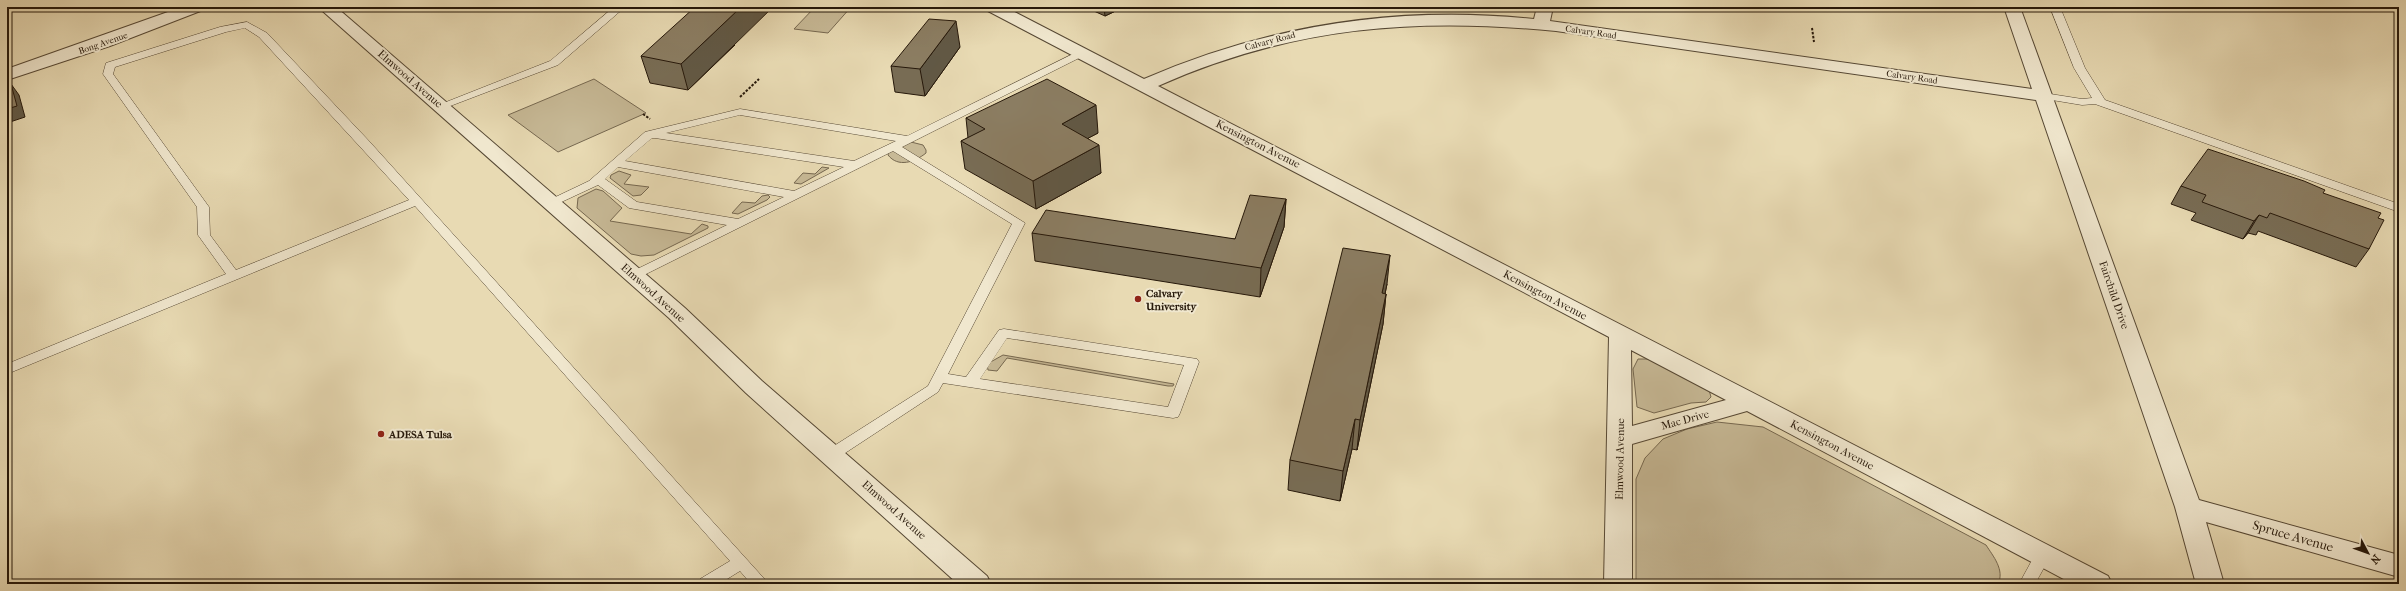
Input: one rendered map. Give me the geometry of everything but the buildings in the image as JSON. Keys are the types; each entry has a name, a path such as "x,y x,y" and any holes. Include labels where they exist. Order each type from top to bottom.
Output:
{"street":[{"name":"Bong Avenue","path":"7,75 104,42 197,7"},
{"name":"Elmwood Avenue","path":"326,7 551,202 831,455 977,584"},
{"name":"Kensington Avenue","path":"992,7 2098,584"},
{"path":"1540,25 1545,7"},
{"name":"Fairchild Drive","path":"2012,7 2188,507 2210,584"},
{"name":"Calvary Road","path":"1144,85 1168,74 1259,43 1334,28 1438,19 1540,25 2044,96"},
{"name":"Elmwood Avenue","path":"1618,584 1621,438 1620,334"},
{"name":"Mac Drive","path":"1621,438 1749,402"},
{"name":"Spruce Avenue","path":"2188,507 2399,566"}],"lane":[{"path":"441,106 554,63 620,7"},
{"path":"2055,7 2064,35 2092,91 2100,100 2097,102"},
{"path":"234,276 204,235 203,207 108,74 110,65 224,29 247,25 263,35 417,201 761,584"},
{"path":"634,276 1080,53"},
{"path":"2044,96 2082,102 2097,102 2399,208"},
{"path":"551,202 597,179 649,134 740,112 908,139"},
{"path":"649,134 855,165"},
{"path":"831,455 933,389 1019,223 893,146"},
{"path":"615,163 795,195"},
{"path":"597,179 633,205 739,223"},
{"path":"7,369 417,201"},
{"path":"939,377 970,382 1173,413 1192,362 1004,333 970,382"},
{"path":"2027,584 2043,555"},
{"path":"706,584 741,562"}],"path":[{"path":"1812,28 1814,42"},
{"path":"740,97 759,79"}],"shaded area":[{"path":"815,7 851,7 828,33 794,29"},
{"path":"594,79 646,113 558,152 508,115"},
{"path":"911,142 923,145 926,153 917,159 907,162 897,161 888,155 889,150"},
{"path":"822,167 829,168 801,184 794,183 803,173 815,174"},
{"path":"619,171 631,175 624,184 649,187 641,195 633,196 610,178 611,175"},
{"path":"596,189 603,191 622,208 610,221 691,234 702,224 708,226 708,228 654,255 641,256 631,254 577,208 578,198"},
{"path":"768,195 770,197 767,200 738,214 732,213 742,202 755,203 762,196"},
{"path":"1003,355 1174,384 1173,386 1168,386 1007,358 997,371 988,370 987,364"},
{"path":"1638,359 1651,359 1709,390 1711,397 1706,402 1691,403 1654,413 1637,407 1633,369"},
{"path":"1717,422 1763,427 1986,545 1995,558 1999,568 2000,579 1998,584 1636,584 1636,479 1645,458 1663,439 1687,429"}],"place":[{"name":"Calvary University","path":"1138,299"},
{"name":"ADESA Tulsa","path":"381,434"}]}
